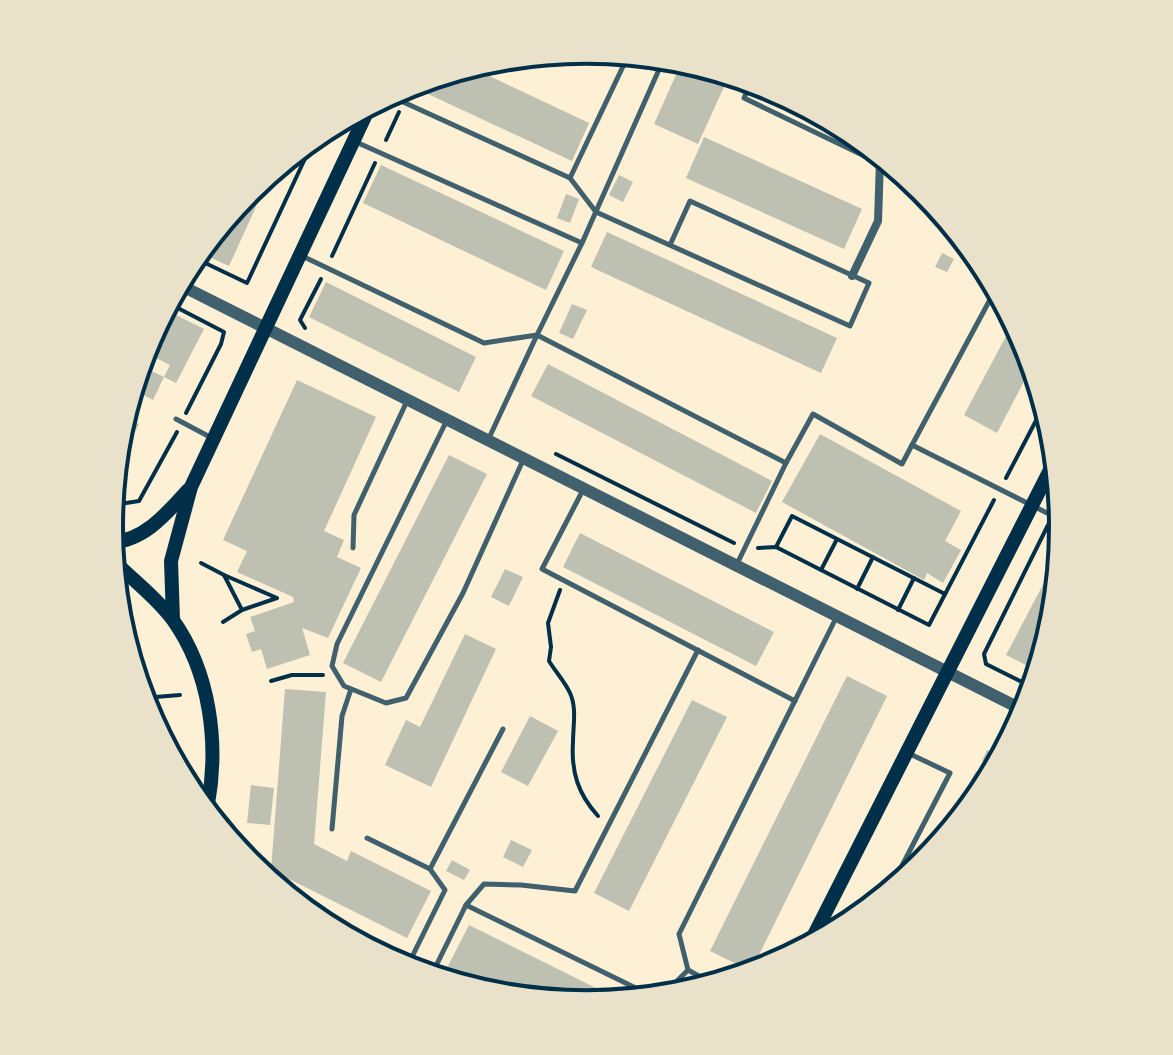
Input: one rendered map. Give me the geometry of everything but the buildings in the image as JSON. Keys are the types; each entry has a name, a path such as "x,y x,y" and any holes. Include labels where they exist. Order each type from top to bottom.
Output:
{"main road":[{"path":"173,619 171,561 191,487 363,122"},
{"path":"817,930 1047,476"},
{"path":"123,541 129,541 163,517 191,487"},
{"path":"125,572 173,619 189,649 205,691 213,734 213,778 209,797"}],"street":[{"path":"852,276 878,221 879,168"},
{"path":"189,289 1015,706"}],"lane":[{"path":"570,178 623,66"},
{"path":"488,439 582,243 659,70"},
{"path":"746,93 744,98 858,152"},
{"path":"404,102 570,178 596,212 850,326 869,283 690,201 670,245"},
{"path":"354,141 582,243"},
{"path":"300,255 484,343 537,335 786,463"},
{"path":"736,564 813,414 902,464 990,300"},
{"path":"353,548 354,515 408,398"},
{"path":"448,418 337,644 332,666 344,686 386,703 406,698 463,593 524,457"},
{"path":"176,419 214,439"},
{"path":"912,445 1050,514"},
{"path":"584,487 542,569 795,701"},
{"path":"700,976 688,970 679,934 837,615"},
{"path":"436,965 466,905 484,884 575,891 698,650"},
{"path":"332,829 342,716 351,689"},
{"path":"430,869 503,729"},
{"path":"901,867 950,773 907,752"},
{"path":"367,838 430,869 445,890 412,957"},
{"path":"466,905 636,988"},
{"path":"676,982 688,970"}],"path":[{"path":"317,334 303,327 300,320 404,102"},
{"path":"206,263 247,283 305,160"},
{"path":"178,308 224,332"},
{"path":"551,451 745,548 776,547 929,625 945,594 792,516 776,547"},
{"path":"124,505 130,505"},
{"path":"1023,682 986,664 984,654 1050,522"},
{"path":"821,570 837,539"},
{"path":"857,589 873,557"},
{"path":"201,563 277,598 242,610 223,622"},
{"path":"224,575 242,610"},
{"path":"898,610 914,578"},
{"path":"561,579 548,623 549,661 570,693 575,721 572,744 574,780 586,803 608,827"},
{"path":"271,681 292,675 319,674 344,686"},
{"path":"155,697 180,695"}]}
